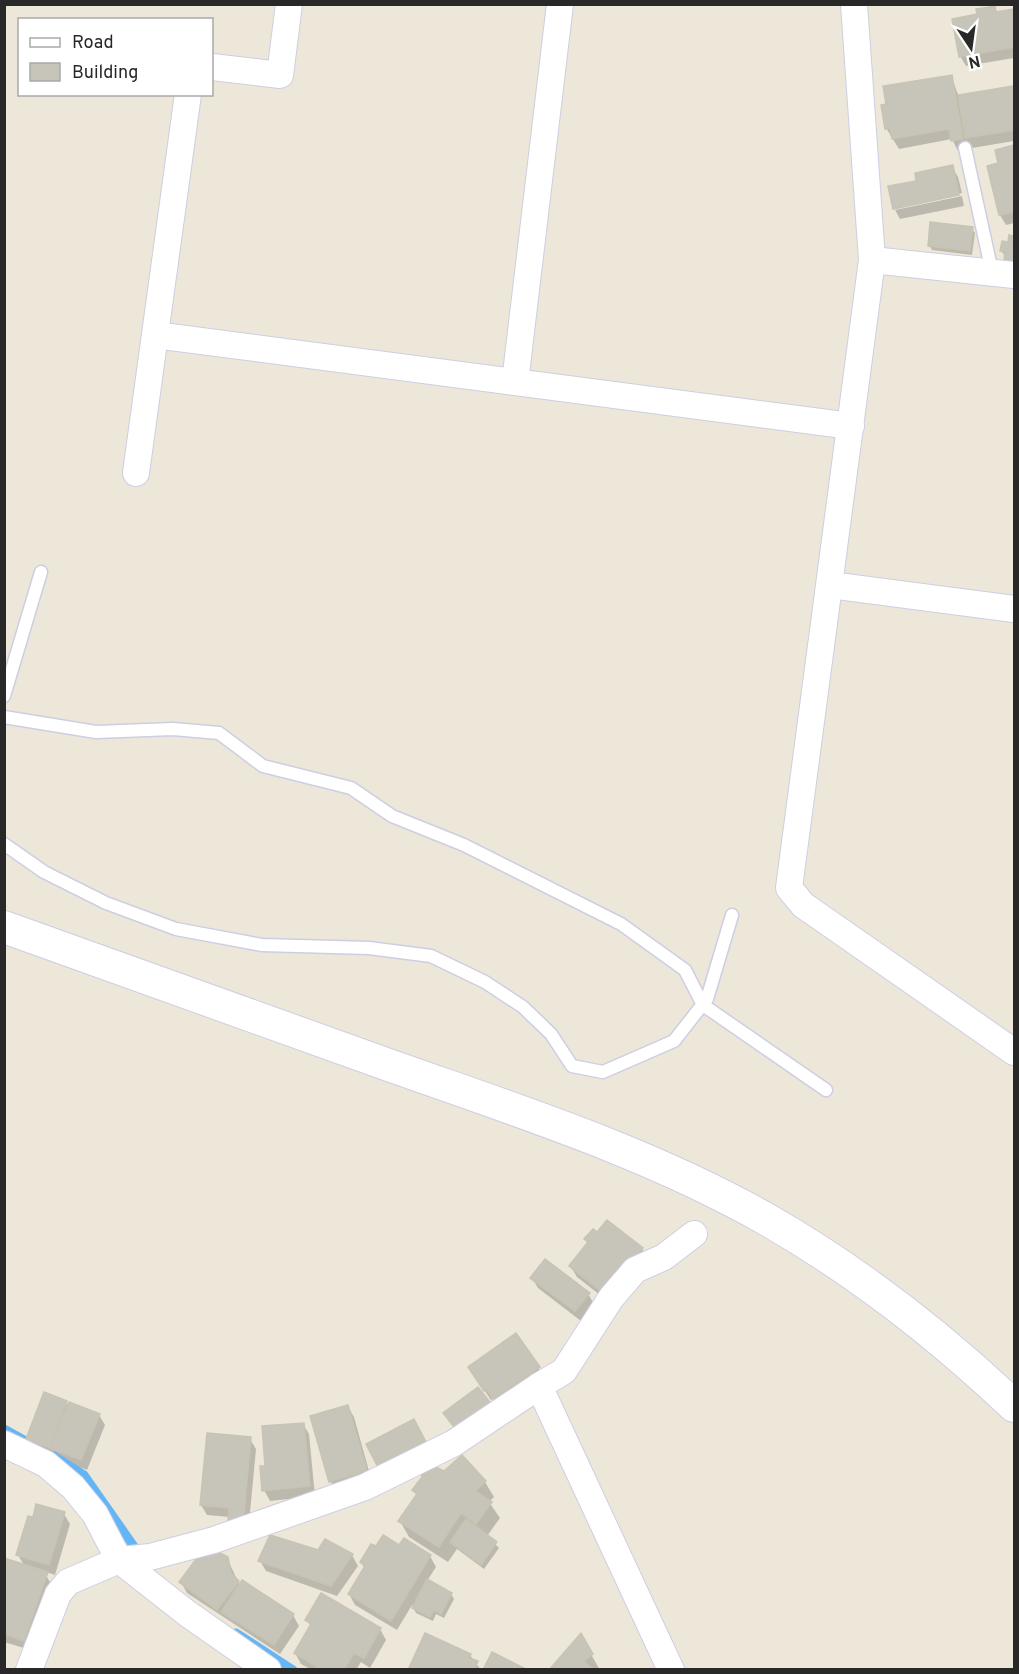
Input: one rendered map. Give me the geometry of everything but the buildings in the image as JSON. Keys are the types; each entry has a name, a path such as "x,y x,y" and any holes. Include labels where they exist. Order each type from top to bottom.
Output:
{"street":[{"path":"213,67 280,75 289,4"},
{"path":"515,382 560,4"},
{"path":"854,4 872,260 789,888 803,905 1014,1052"},
{"path":"136,473 188,96"},
{"path":"872,260 1003,274"},
{"path":"155,334 851,426"},
{"path":"830,585 1014,609"},
{"path":"4,927 568,1130 676,1174 765,1219 838,1264 935,1335 1014,1406"},
{"path":"29,1670 57,1594 68,1582 119,1560 150,1557 214,1540 365,1487 454,1443 564,1371 611,1298 635,1270 664,1257 694,1234"},
{"path":"539,1386 671,1670"},
{"path":"4,1444 46,1464 73,1486 95,1514 119,1560 188,1614 268,1670"}],"lane":[{"path":"965,148 1003,274"},
{"path":"4,696 41,572"},
{"path":"4,717 96,732 173,729 219,733 263,766 351,788 392,816 464,845 621,924 685,970 703,1005 826,1090"},
{"path":"4,844 44,872 106,903 176,929 262,945 369,948 431,956 485,982 523,1007 551,1034 572,1066 603,1072 674,1041 703,1005 710,990 732,915"}],"waterway":[{"path":"4,1429 31,1444"},
{"path":"54,1456 84,1475 140,1555"},
{"path":"236,1633 293,1670"}]}
